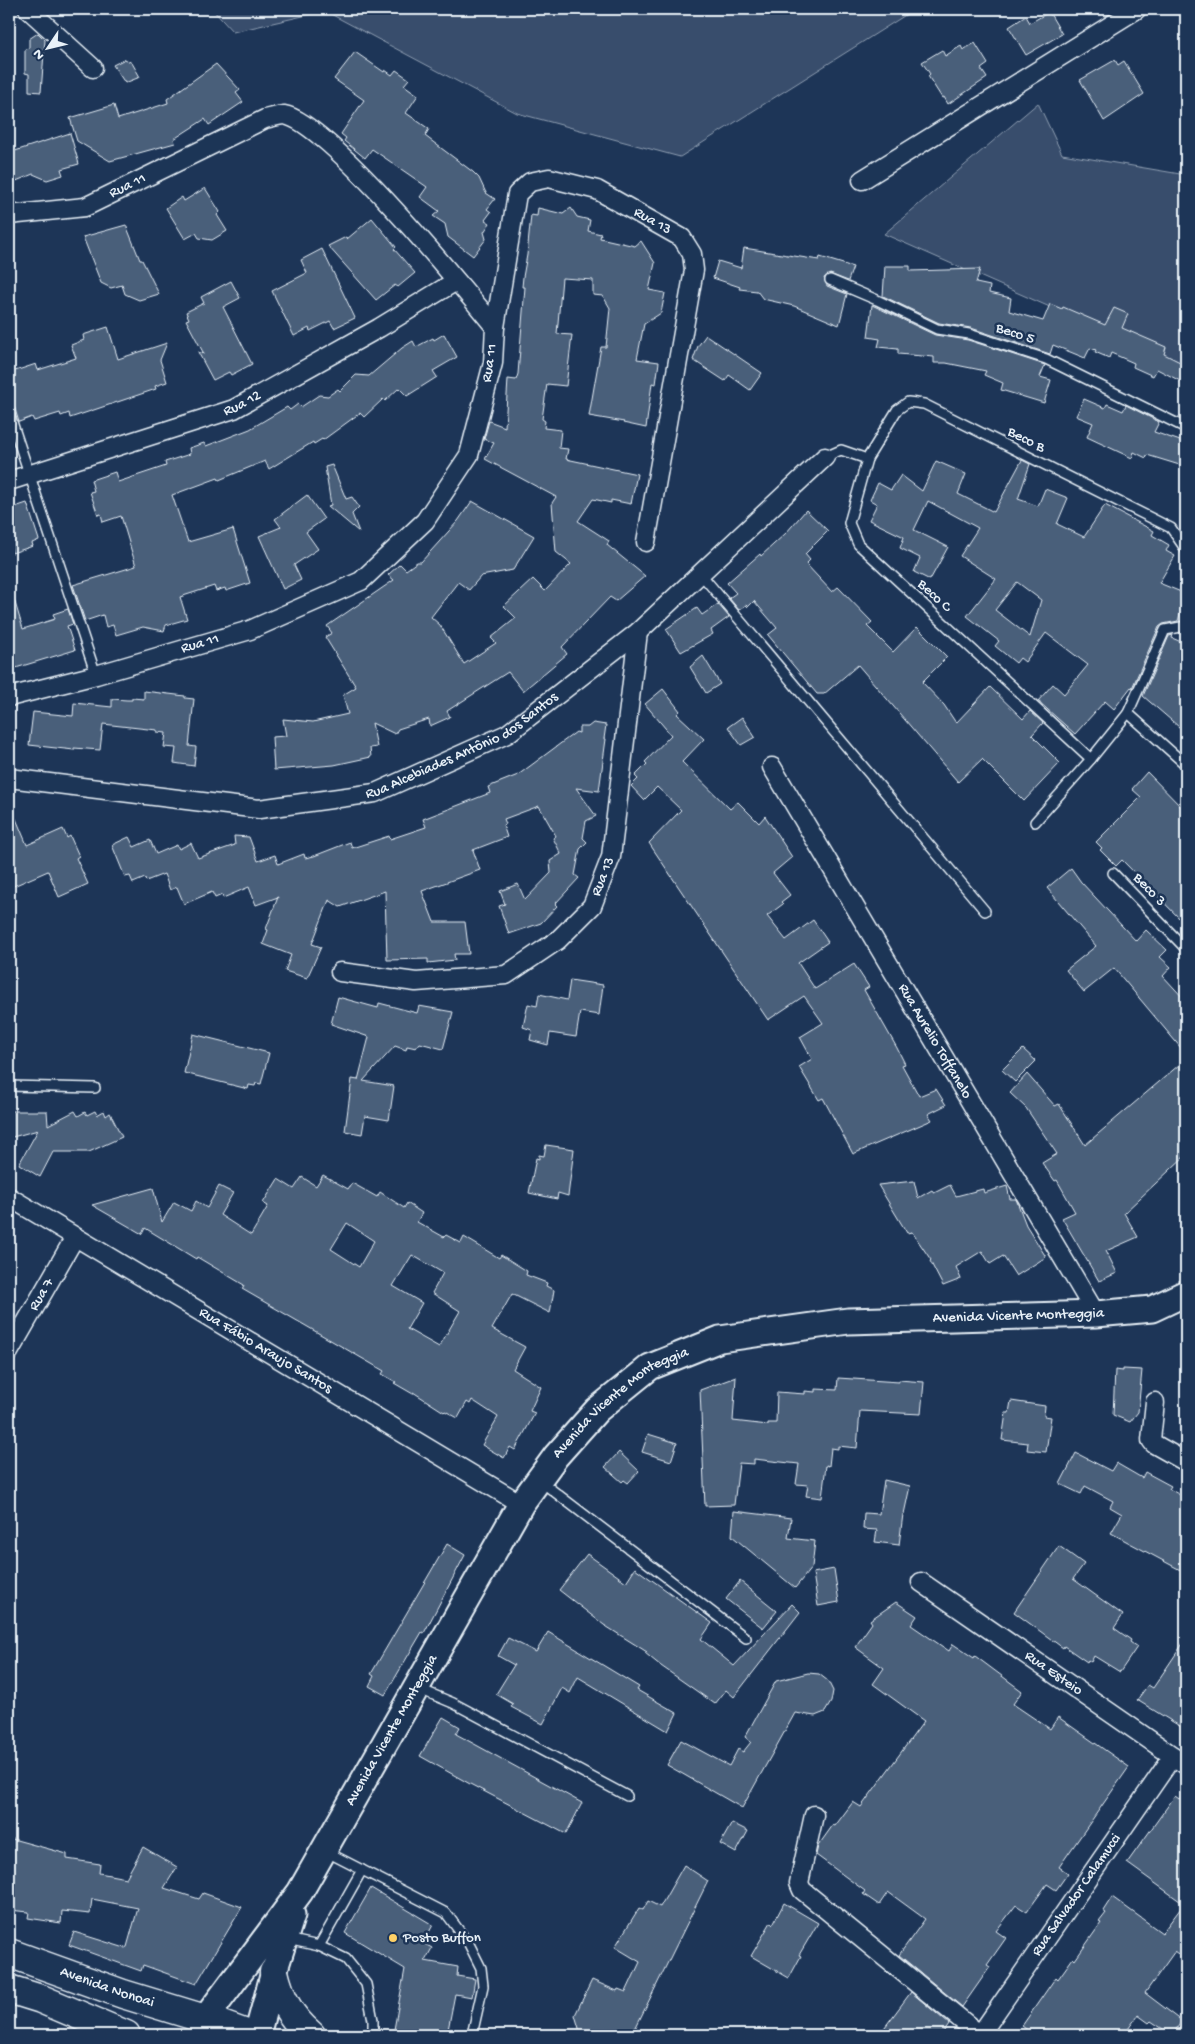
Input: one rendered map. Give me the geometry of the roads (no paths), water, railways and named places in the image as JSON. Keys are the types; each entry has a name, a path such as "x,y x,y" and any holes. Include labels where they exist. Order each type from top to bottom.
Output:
{"main road":[{"name":"Avenida Vicente Monteggia","path":"203,2027 300,1892 521,1504 556,1456 597,1410 650,1367 720,1339 848,1322 1096,1314 1152,1309 1186,1293"},
{"name":"Avenida Vicente Monteggia","path":"257,2035 274,1972 300,1892"},
{"name":"Avenida Nonoai","path":"9,1953 123,1994 203,2027 249,2035"},
{"path":"274,1972 278,1990 287,2009 298,2024 311,2035"},
{"path":"9,1989 41,1999 126,2035"}],"street":[{"path":"28,9 93,68"},
{"path":"862,180 1137,9"},
{"name":"Rua 11","path":"9,215 85,207 265,119 284,115 305,124 355,167 495,327 493,363 469,455 425,521 361,581 250,630 96,675 9,697"},
{"name":"Rua 13","path":"495,327 517,194 530,182 549,178 597,190 682,238 692,254 694,270 646,542"},
{"name":"Rua 12","path":"9,481 234,409 379,328 456,281"},
{"name":"Rua Alcebiades Antônio dos Santos","path":"9,778 259,808 375,792 507,734 638,632 824,457"},
{"name":"Rua 13","path":"340,972 416,982 506,975 558,940 592,906 612,857 638,632"},
{"name":"Rua Aurelio Toffanelo","path":"772,767 1096,1314"},
{"name":"Rua Fábio Araujo Santos","path":"9,1197 521,1504"},
{"name":"Rua 7","path":"9,1352 75,1237"},
{"path":"1155,1402 1151,1440 1154,1444 1186,1462"},
{"name":"Rua Esteio","path":"921,1582 1180,1760"},
{"name":"Rua Salvador Calamucci","path":"980,2035 1180,1760"},
{"path":"814,1814 799,1883 802,1890 980,2035"}],"lane":[{"name":"Beco 5","path":"830,280 878,300 937,329 969,334 1046,359 1186,428"},
{"name":"Beco B","path":"867,459 897,410 908,402 924,404 1171,528 1186,550"},
{"path":"9,413 96,675"},
{"path":"824,457 841,450 867,459"},
{"name":"Beco C","path":"867,459 849,523 858,544 1091,759"},
{"path":"700,573 985,911"},
{"path":"1035,822 1091,759 1128,713 1164,630 1186,626"},
{"path":"1128,713 1186,765"},
{"name":"Beco 3","path":"1114,873 1186,949"},
{"path":"9,1086 95,1088"},
{"path":"539,1480 746,1638"},
{"path":"417,1688 453,1703 627,1796"},
{"path":"323,1851 446,1913 469,1944 481,1968 483,1986 472,2035"},
{"path":"319,1946 362,1870"},
{"path":"284,1939 319,1946 346,1959 366,1984 373,2020 372,2035"}],"place":[{"name":"Posto Buffon","path":"393,1938"}]}
